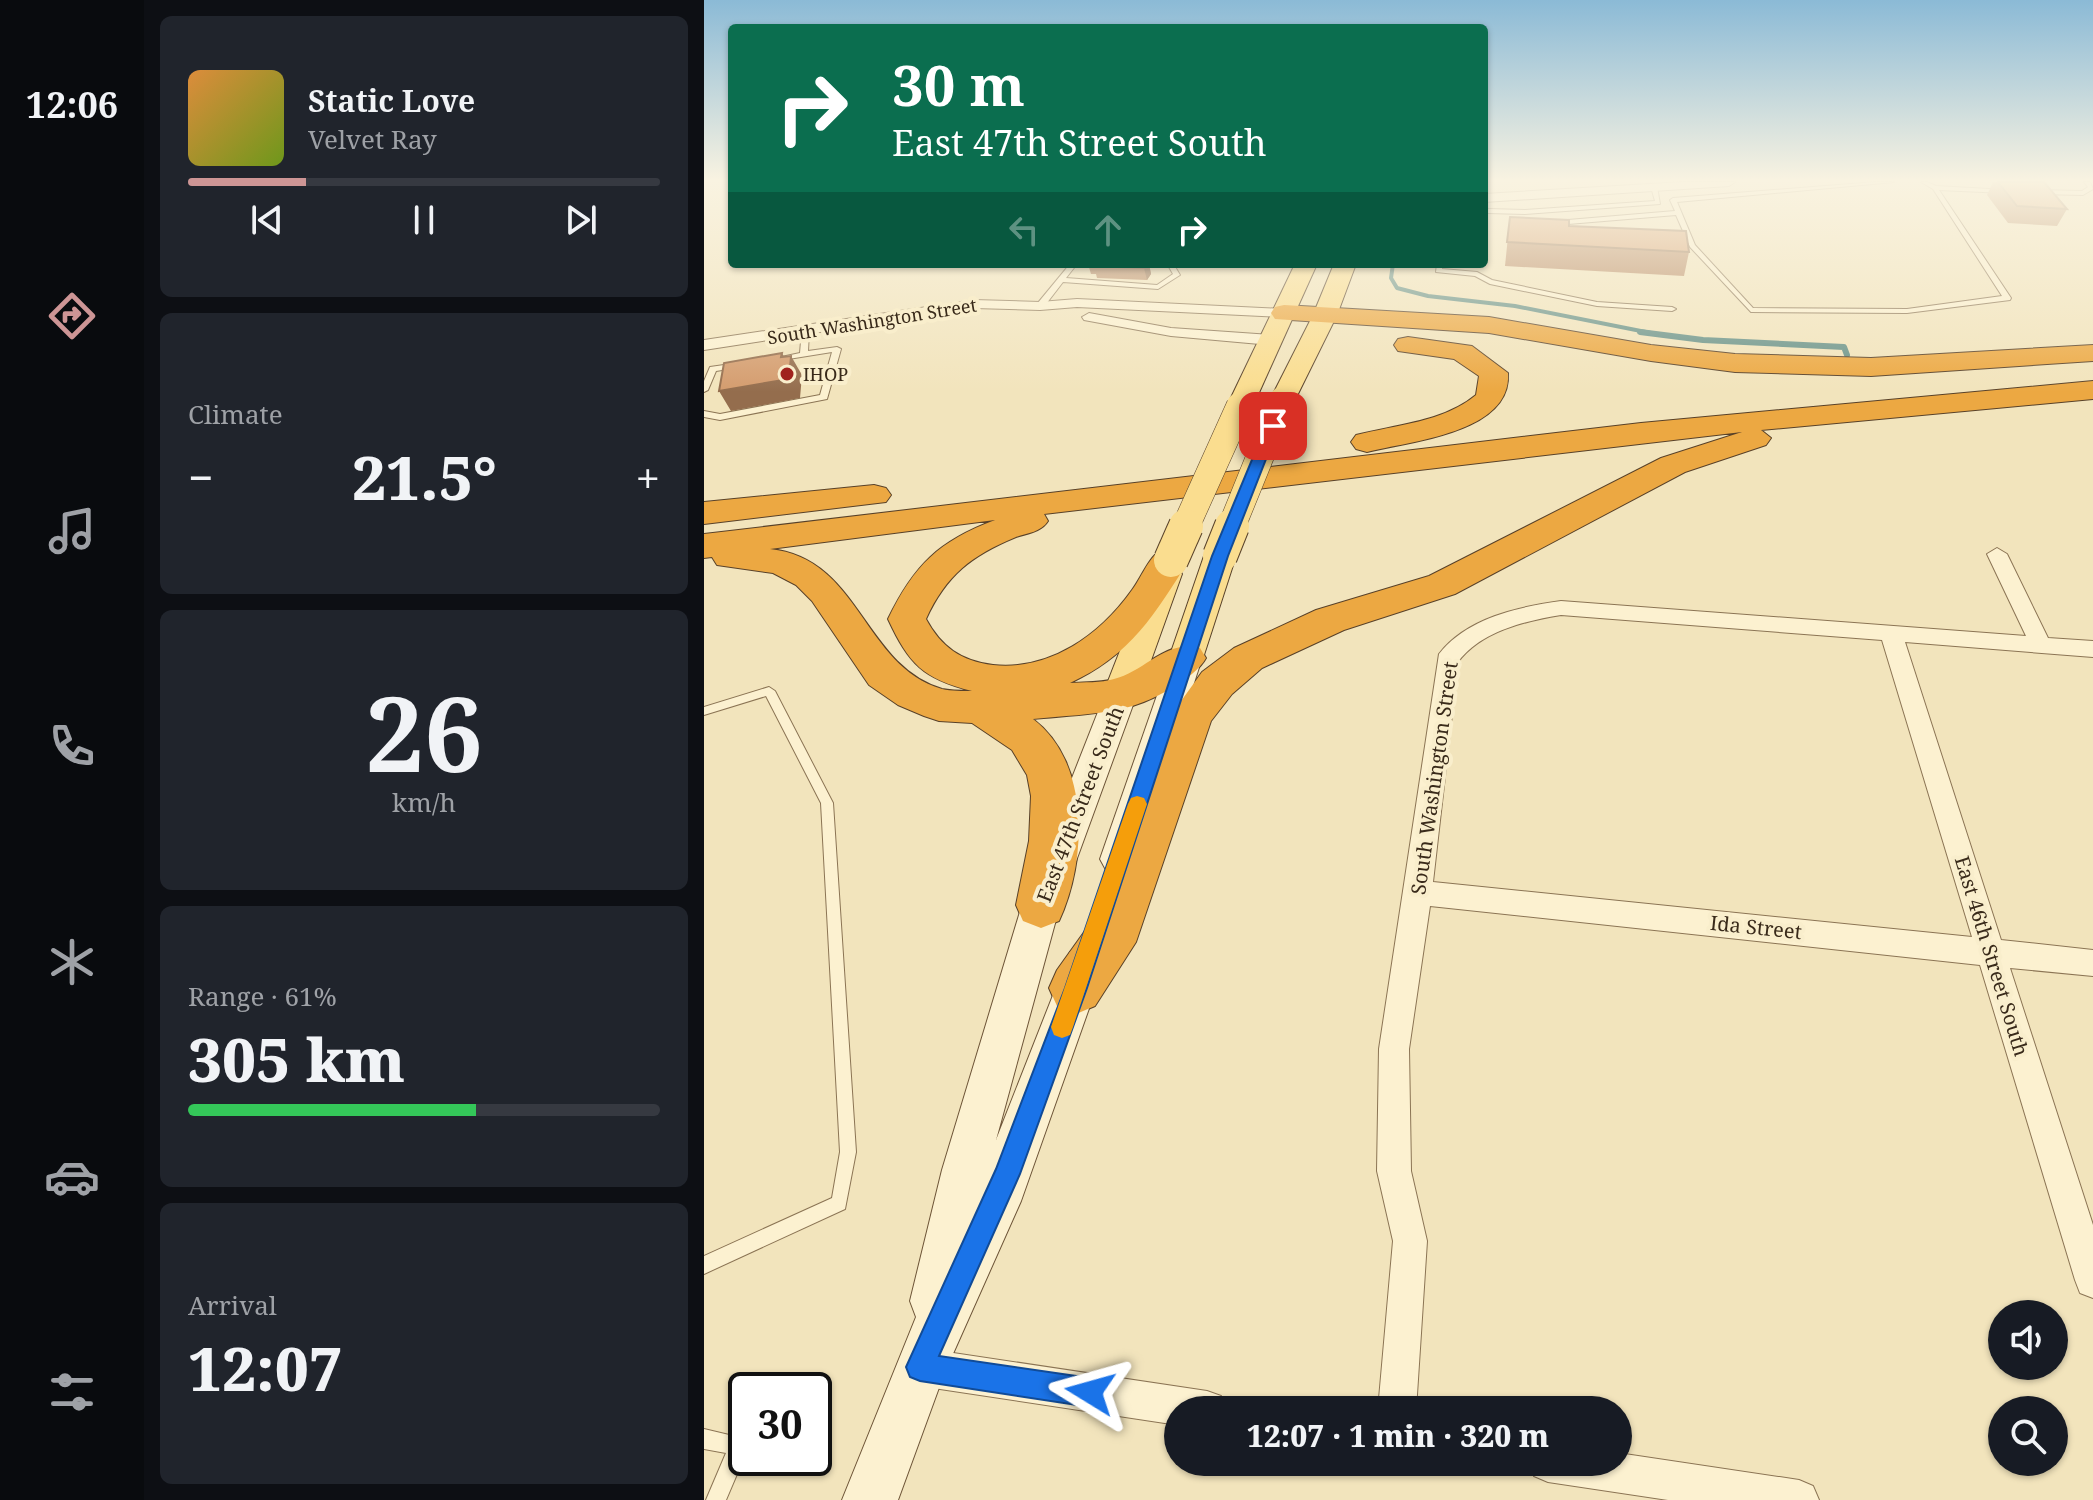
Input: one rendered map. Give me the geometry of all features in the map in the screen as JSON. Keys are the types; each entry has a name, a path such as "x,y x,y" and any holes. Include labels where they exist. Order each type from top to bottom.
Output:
{"highway":[{"path":"1284,313 1318,328 1392,344 1462,352 1493,373 1495,388 1485,404 1465,416 1367,442"},
{"path":"1271,340 1318,328 1489,325 1651,353 1735,363 1871,367 2093,353"},
{"path":"704,513 1178,465 2093,360"},
{"path":"704,546 1641,432 2093,390"},
{"path":"1076,988 1118,926 1192,715 1217,683 1248,658 1330,620 1442,585 1501,558 1673,465 1785,428 1928,403"},
{"path":"1158,489 1023,523 970,546 936,570 907,619 917,640 932,659 972,677 998,682 1034,678 1068,667 1116,634 1132,618 1171,560"},
{"path":"704,559 738,556 780,562 809,576 825,592 883,674 913,694 939,705 980,708 1121,694 1166,672 1186,658"},
{"path":"980,708 1028,739 1051,779 1055,846 1041,905"}],"main road":[{"name":"East 47th Street South","path":"920,1367 965,1170 1041,905 1171,560 1304,268"},
{"name":"East 47th Street South","path":"870,1500 920,1367 997,1201 1076,988 1220,556 1283,400 1343,268"}],"street":[{"name":"South Washington Street","path":"704,345 974,304 1040,306 1077,303 1284,313"},
{"name":"South Washington Street","path":"1040,306 1171,332 1271,340"},
{"path":"1997,554 2041,645"},
{"name":"South Washington Street","path":"1398,1396 1410,1241 1394,1171 1394,1049 1418,893 1447,660 1454,648 1467,637 1515,619 1561,608 2093,649"},
{"name":"East 46th Street South","path":"1891,633 2093,1280"},
{"name":"Ida Street","path":"1418,893 2093,963"},
{"path":"920,1367 1164,1404"},
{"path":"1632,1475 1799,1500"}],"lane":[{"path":"1698,252 1751,310 1907,311 2007,298 1977,252"},
{"path":"1040,306 1071,268"},
{"path":"1061,280 1158,287 1177,275 1173,268"},
{"path":"1439,268 1438,271 1477,274 1490,282 1597,304 1672,309"},
{"path":"804,354 805,331"},
{"path":"704,414 720,417 824,397 837,349 759,362"},
{"path":"704,390 713,369 744,364"},
{"path":"704,711 769,691 827,803 848,1152 839,1203 704,1265"},
{"path":"704,1439 739,1446 716,1500"}],"building":[{"path":"782,353 781,357 791,356 789,379 719,391 724,363"}],"waterway":[{"path":"1392,268 1391,278 1397,288 1428,296 1515,306 1656,334"},
{"path":"1640,332 1703,340 1844,347 1847,355"}],"slow traffic":[{"path":"1062,1027 1137,804"}],"place":[{"name":"IHOP","path":"787,374"}],"route":[{"path":"1090,1392 920,1367 997,1201 1076,988 1220,556 1273,426"}]}
